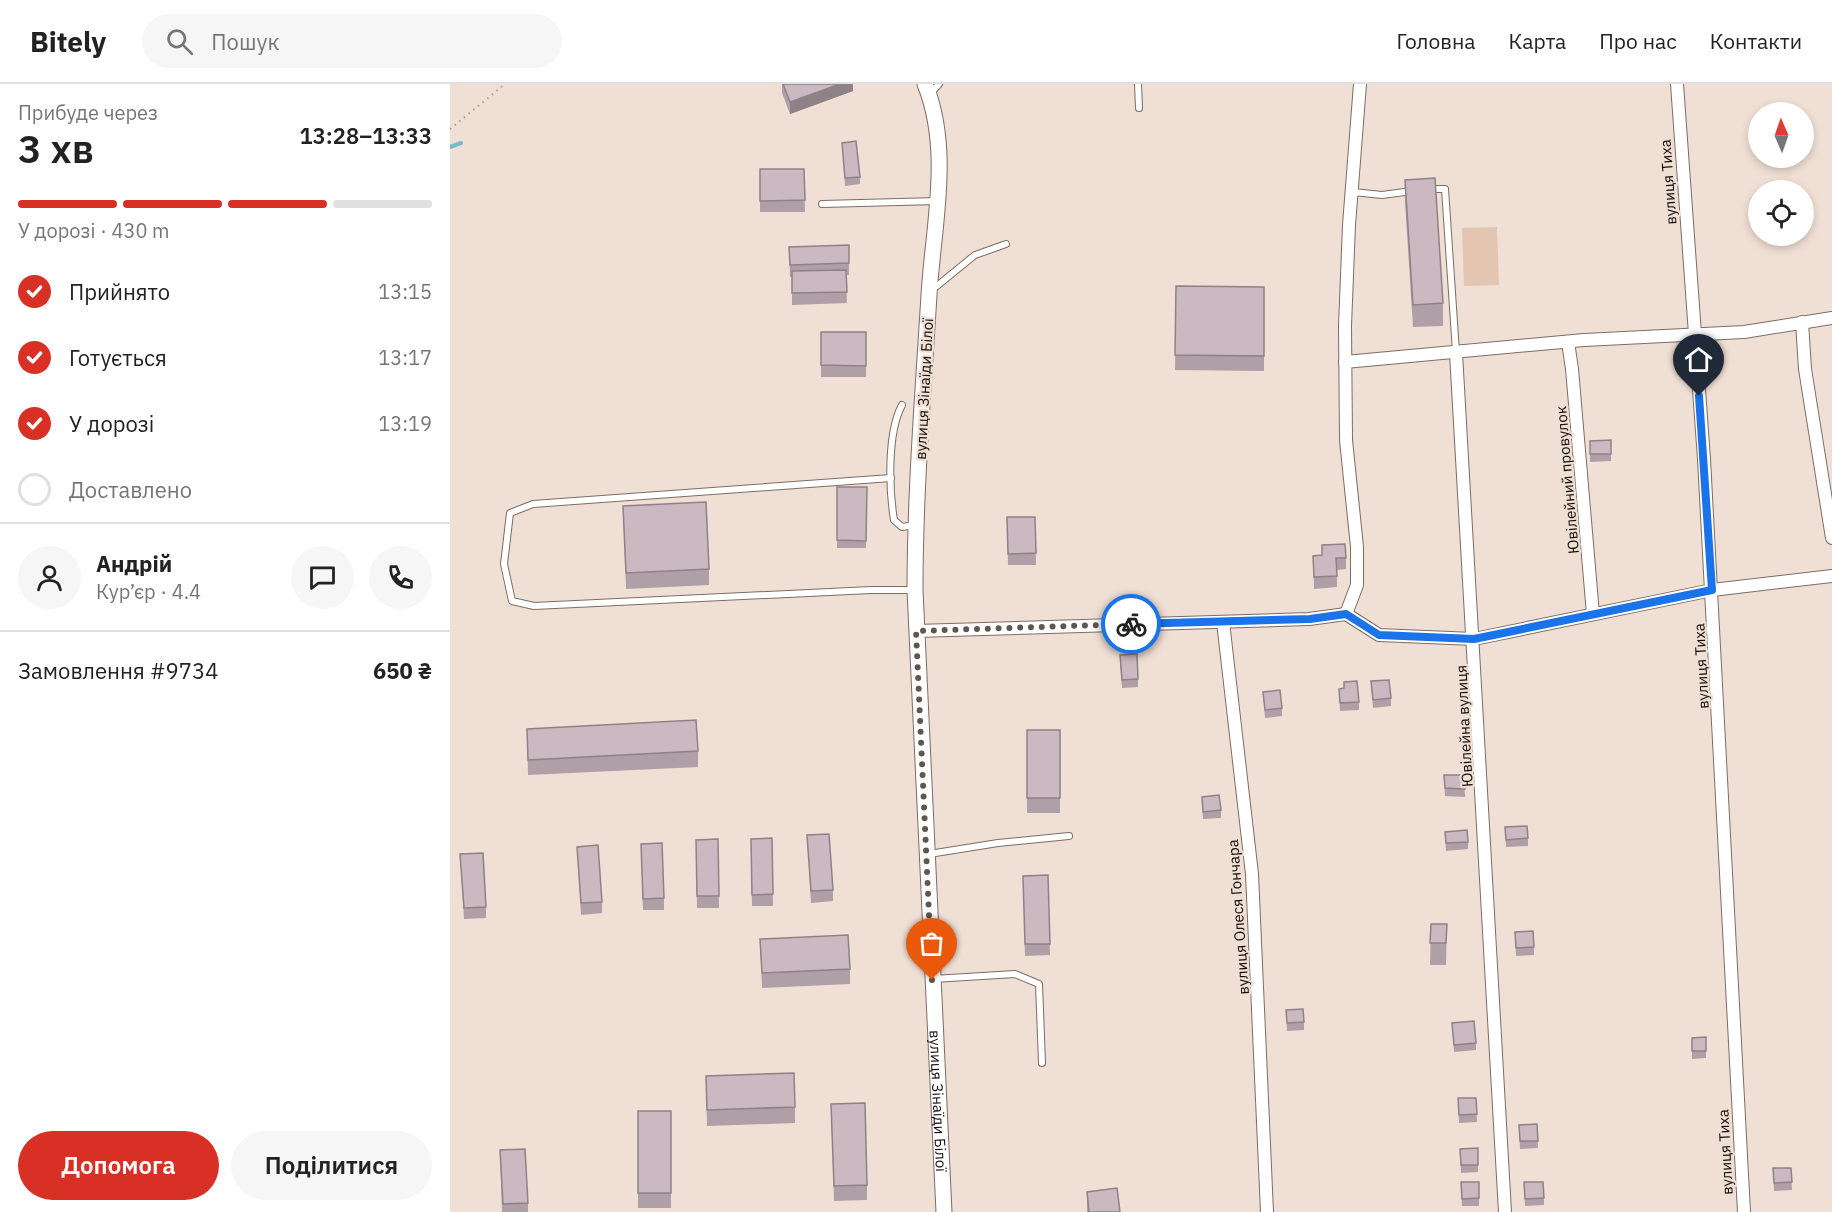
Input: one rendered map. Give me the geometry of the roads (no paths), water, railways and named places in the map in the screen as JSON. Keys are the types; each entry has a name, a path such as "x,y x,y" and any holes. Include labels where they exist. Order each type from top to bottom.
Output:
{"street":[{"path":"1346,614 1357,585 1357,546 1346,440 1345,362 1349,225 1360,84"},
{"name":"вулиця Тиха","path":"1677,84 1712,590 1743,1212"},
{"name":"вулиця Зінаїди Білої","path":"931,88 938,148 938,201 929,293 915,525 915,590 944,1212"},
{"path":"1345,362 1568,342 1744,332 1832,318"},
{"path":"1802,322 1805,369 1832,538"},
{"name":"Ювілейний провулок","path":"1568,342 1593,615"},
{"name":"Ювілейна вулиця","path":"1456,353 1474,639 1504,1212"},
{"path":"916,631 1310,619 1346,614 1379,635 1474,639 1712,590 1832,576"},
{"name":"вулиця Олеся Гончара","path":"1223,622 1252,874 1267,1212"}],"lane":[{"path":"1138,84 1139,108"},
{"name":"Ювілейна вулиця","path":"1353,192 1382,195 1445,189 1456,353"},
{"path":"822,204 938,201"},
{"path":"929,293 975,255 1006,244"},
{"path":"902,405 894,433 891,478 894,520 902,526 915,525"},
{"path":"891,478 532,504 510,513 504,564 512,601 534,606 915,590"},
{"path":"928,854 998,843 1069,836"},
{"path":"932,980 1015,974 1039,984 1042,1063"}],"waterway":[{"path":"450,147 461,143"}]}
